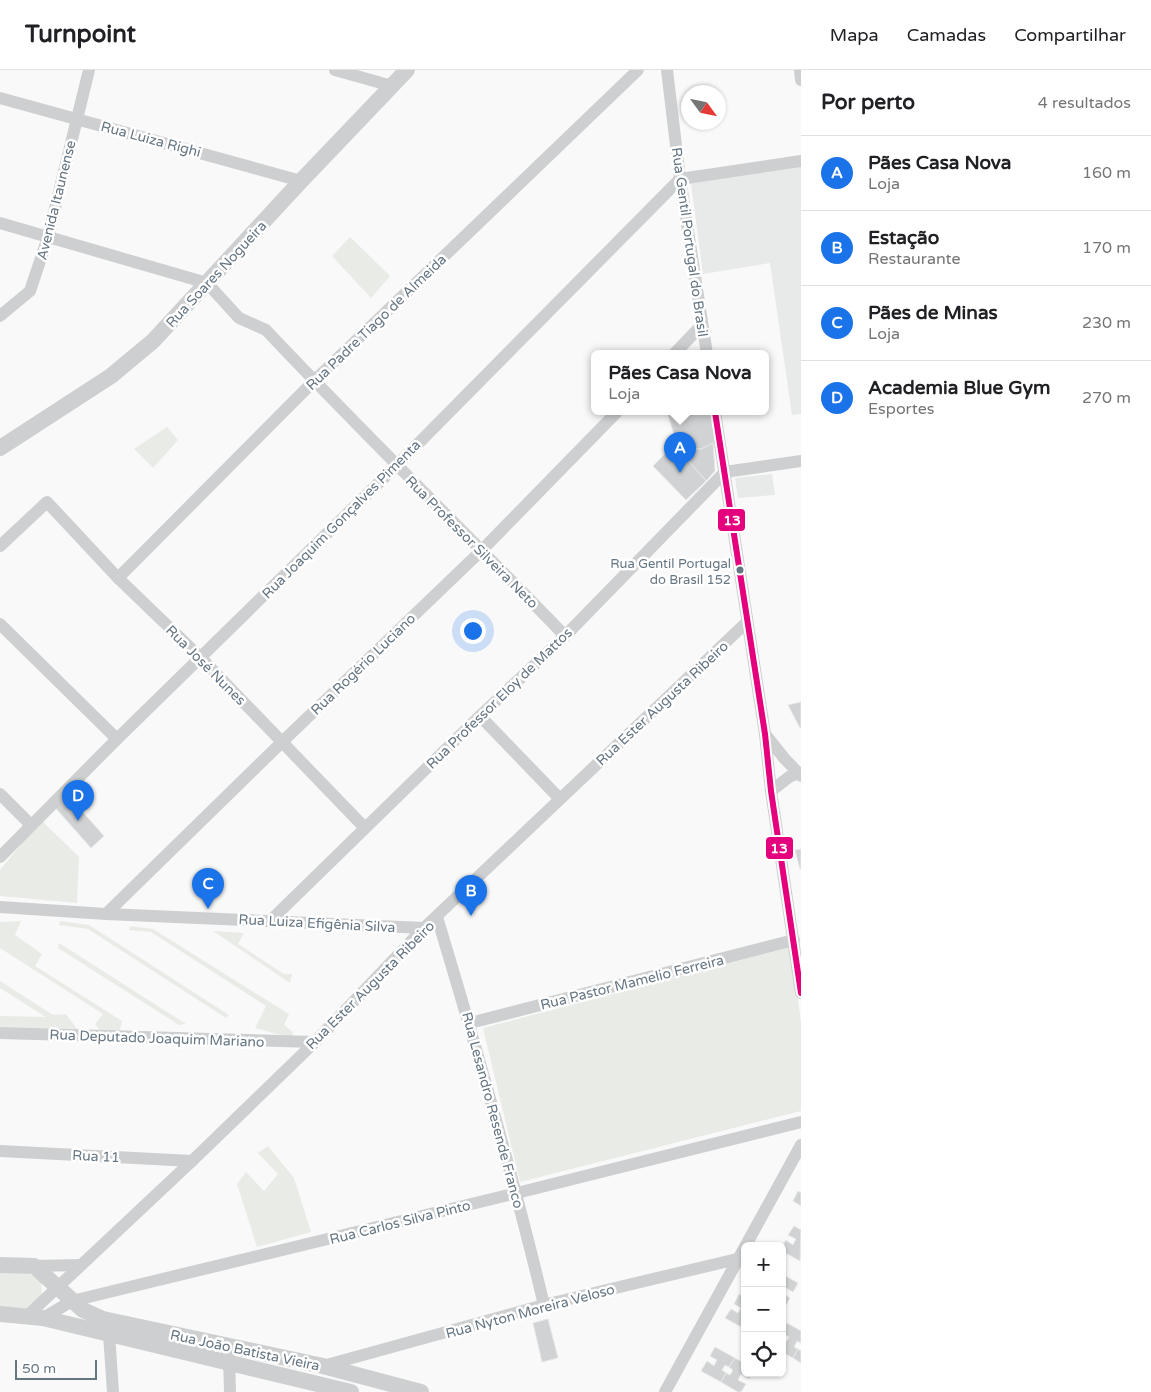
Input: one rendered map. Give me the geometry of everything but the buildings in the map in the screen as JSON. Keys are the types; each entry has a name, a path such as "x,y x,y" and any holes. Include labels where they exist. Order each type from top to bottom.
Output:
{"street":[{"name":"Avenida Itaunense","path":"0,316 30,291 48,237 89,70"},
{"path":"335,70 392,86"},
{"name":"Rua Soares Nogueira","path":"0,448 112,376 153,341 407,70"},
{"name":"Rua Padre Tiago de Almeida","path":"118,578 314,381 638,70"},
{"name":"Rua Gentil Portugal do Brasil","path":"666,70 680,179 706,350"},
{"path":"800,70 801,80"},
{"name":"Rua Luiza Righi","path":"0,98 301,181"},
{"path":"680,179 801,161"},
{"name":"Rua Joaquim Gonçalves Pimenta","path":"0,858 117,739 396,466 680,179"},
{"path":"0,223 207,283"},
{"name":"Rua Professor Silveira Neto","path":"207,283 239,318 266,330 396,466 482,550 565,636"},
{"path":"678,350 702,325"},
{"name":"Rua Rogério Luciano","path":"106,914 482,550 614,415"},
{"path":"716,415 765,734 771,791 801,992"},
{"path":"725,472 801,461"},
{"name":"Rua Professor Eloy de Mattos","path":"270,921 480,716 565,636 725,472"},
{"name":"Rua José Nunes","path":"0,546 47,502 118,578 200,658 365,828"},
{"name":"Rua Ester Augusta Ribeiro","path":"26,1316 192,1161 315,1042 424,928 748,622"},
{"path":"0,624 117,739"},
{"path":"480,716 560,799"},
{"path":"765,734 799,774 789,777 771,791"},
{"path":"0,794 31,825"},
{"name":"Rua Luiza Efigênia Silva","path":"0,908 424,928"},
{"name":"Rua Lesandro Resende Franco","path":"437,917 470,1023 517,1194 544,1305"},
{"name":"Rua Pastor Mamelio Ferreira","path":"470,1023 794,940"},
{"name":"Rua Deputado Joaquim Mariano","path":"0,1033 315,1042"},
{"name":"Rua Carlos Silva Pinto","path":"43,1318 72,1301 517,1194 801,1122"},
{"path":"665,1392 801,1145"},
{"name":"Rua 11","path":"0,1150 192,1161"},
{"name":"Rua Nyton Moreira Veloso","path":"323,1366 544,1305 737,1259"},
{"path":"0,1265 81,1265"},
{"name":"Rua João Batista Vieira","path":"34,1266 83,1310 103,1319 351,1392"},
{"path":"0,1314 43,1318"},
{"name":"Rua João Batista Vieira","path":"43,1318 109,1334 229,1355 323,1366 421,1392"},
{"path":"109,1334 112,1392"},
{"path":"229,1355 230,1392"}],"shaded area":[{"path":"801,165 801,414 792,415 770,263 703,274 691,183"},
{"path":"350,237 390,276 371,298 332,256"},
{"path":"167,427 178,440 153,468 134,449"},
{"path":"772,474 775,495 738,498 735,478"},
{"path":"41,820 79,857 77,903 0,896 0,870"},
{"path":"21,921 15,935 42,954 35,966 122,1021 119,1033 102,1033 95,1024 103,1014 0,948 0,922"},
{"path":"60,921 89,925 229,1015 226,1018 88,929 59,925"},
{"path":"130,926 153,929 289,1014 284,1025 293,1032 292,1038 255,1028 266,1006 151,932 129,930"},
{"path":"213,931 244,933 238,944 284,974 292,974 290,983"},
{"path":"59,943 186,1024 179,1025 58,948"},
{"path":"791,947 801,1022 801,1111 520,1182 483,1028"},
{"path":"0,981 53,1015 66,1014 77,1029 0,1027 0,1016 46,1017 0,988"},
{"path":"268,1146 294,1178 311,1232 257,1247 237,1184 246,1172 264,1191 278,1174 258,1153"},
{"path":"0,1270 30,1274 41,1282 42,1294 26,1308 0,1307"}],"transit line":[{"name":"13","path":"715,415 765,734 771,791 801,993"}],"place":[{"name":"Pães Casa Nova","path":"680,473"},
{"name":"Rua Gentil Portugal do Brasil 152","path":"740,570"},
{"name":"Academia Blue Gym","path":"78,821"},
{"name":"Pães de Minas","path":"208,909"},
{"name":"Estação","path":"471,916"}]}
